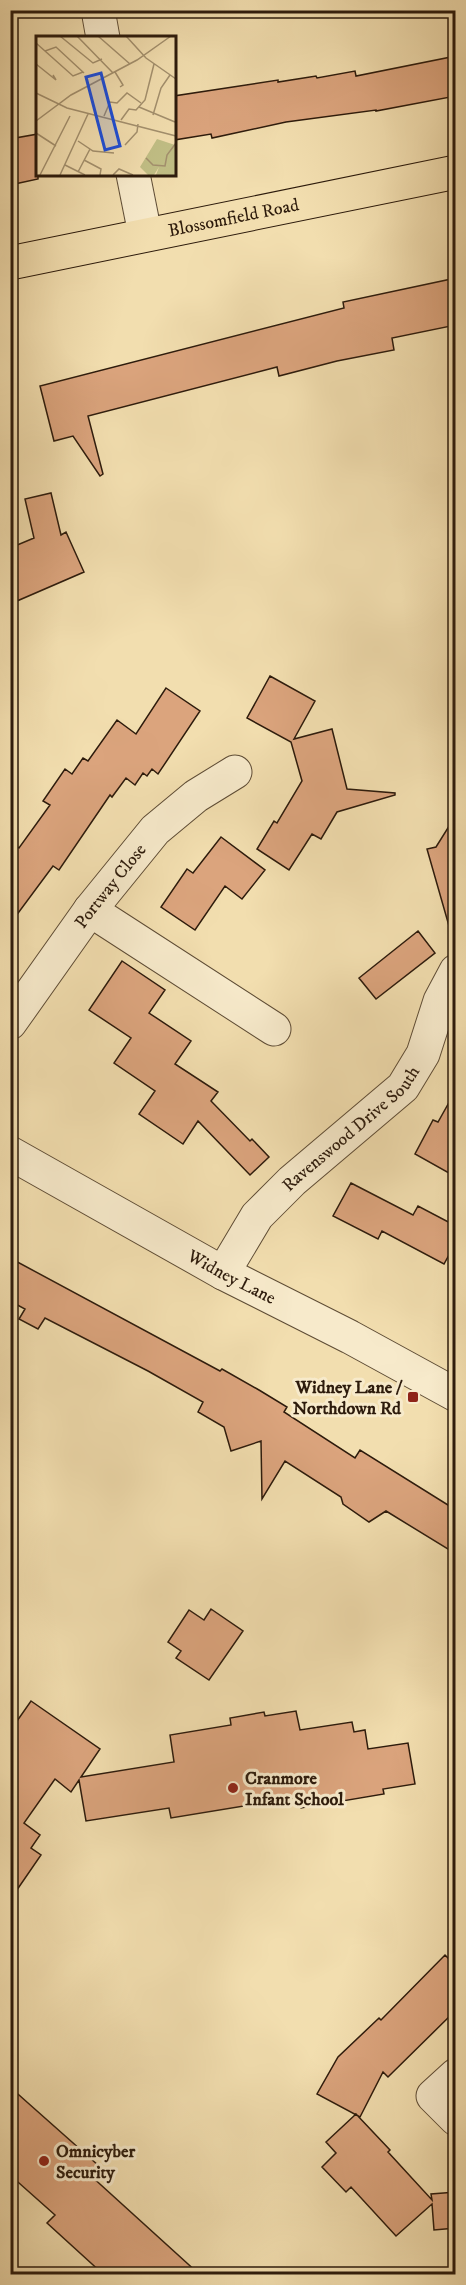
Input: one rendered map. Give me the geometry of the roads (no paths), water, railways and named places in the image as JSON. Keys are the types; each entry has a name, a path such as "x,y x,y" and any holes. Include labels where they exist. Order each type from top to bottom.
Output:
{"main road":[{"name":"Blossomfield Road","path":"10,263 456,172"}],"street":[{"path":"98,10 103,36"},
{"path":"133,176 146,234"},
{"name":"Portway Close","path":"10,1023 90,910 155,830 196,796 235,772"},
{"path":"90,910 274,1029"},
{"name":"Ravenswood Drive South","path":"223,1273 257,1216 291,1181 403,1087 423,1054 440,1001 456,971"},
{"name":"Widney Lane","path":"10,1153 223,1273 350,1337 456,1395"},
{"path":"456,2075 433,2096 456,2119"}],"place":[{"name":"Widney Lane / Northdown Rd","path":"413,1397"},
{"name":"Cranmore Infant School","path":"233,1788"},
{"name":"Omnicyber Security","path":"44,2161"}]}
